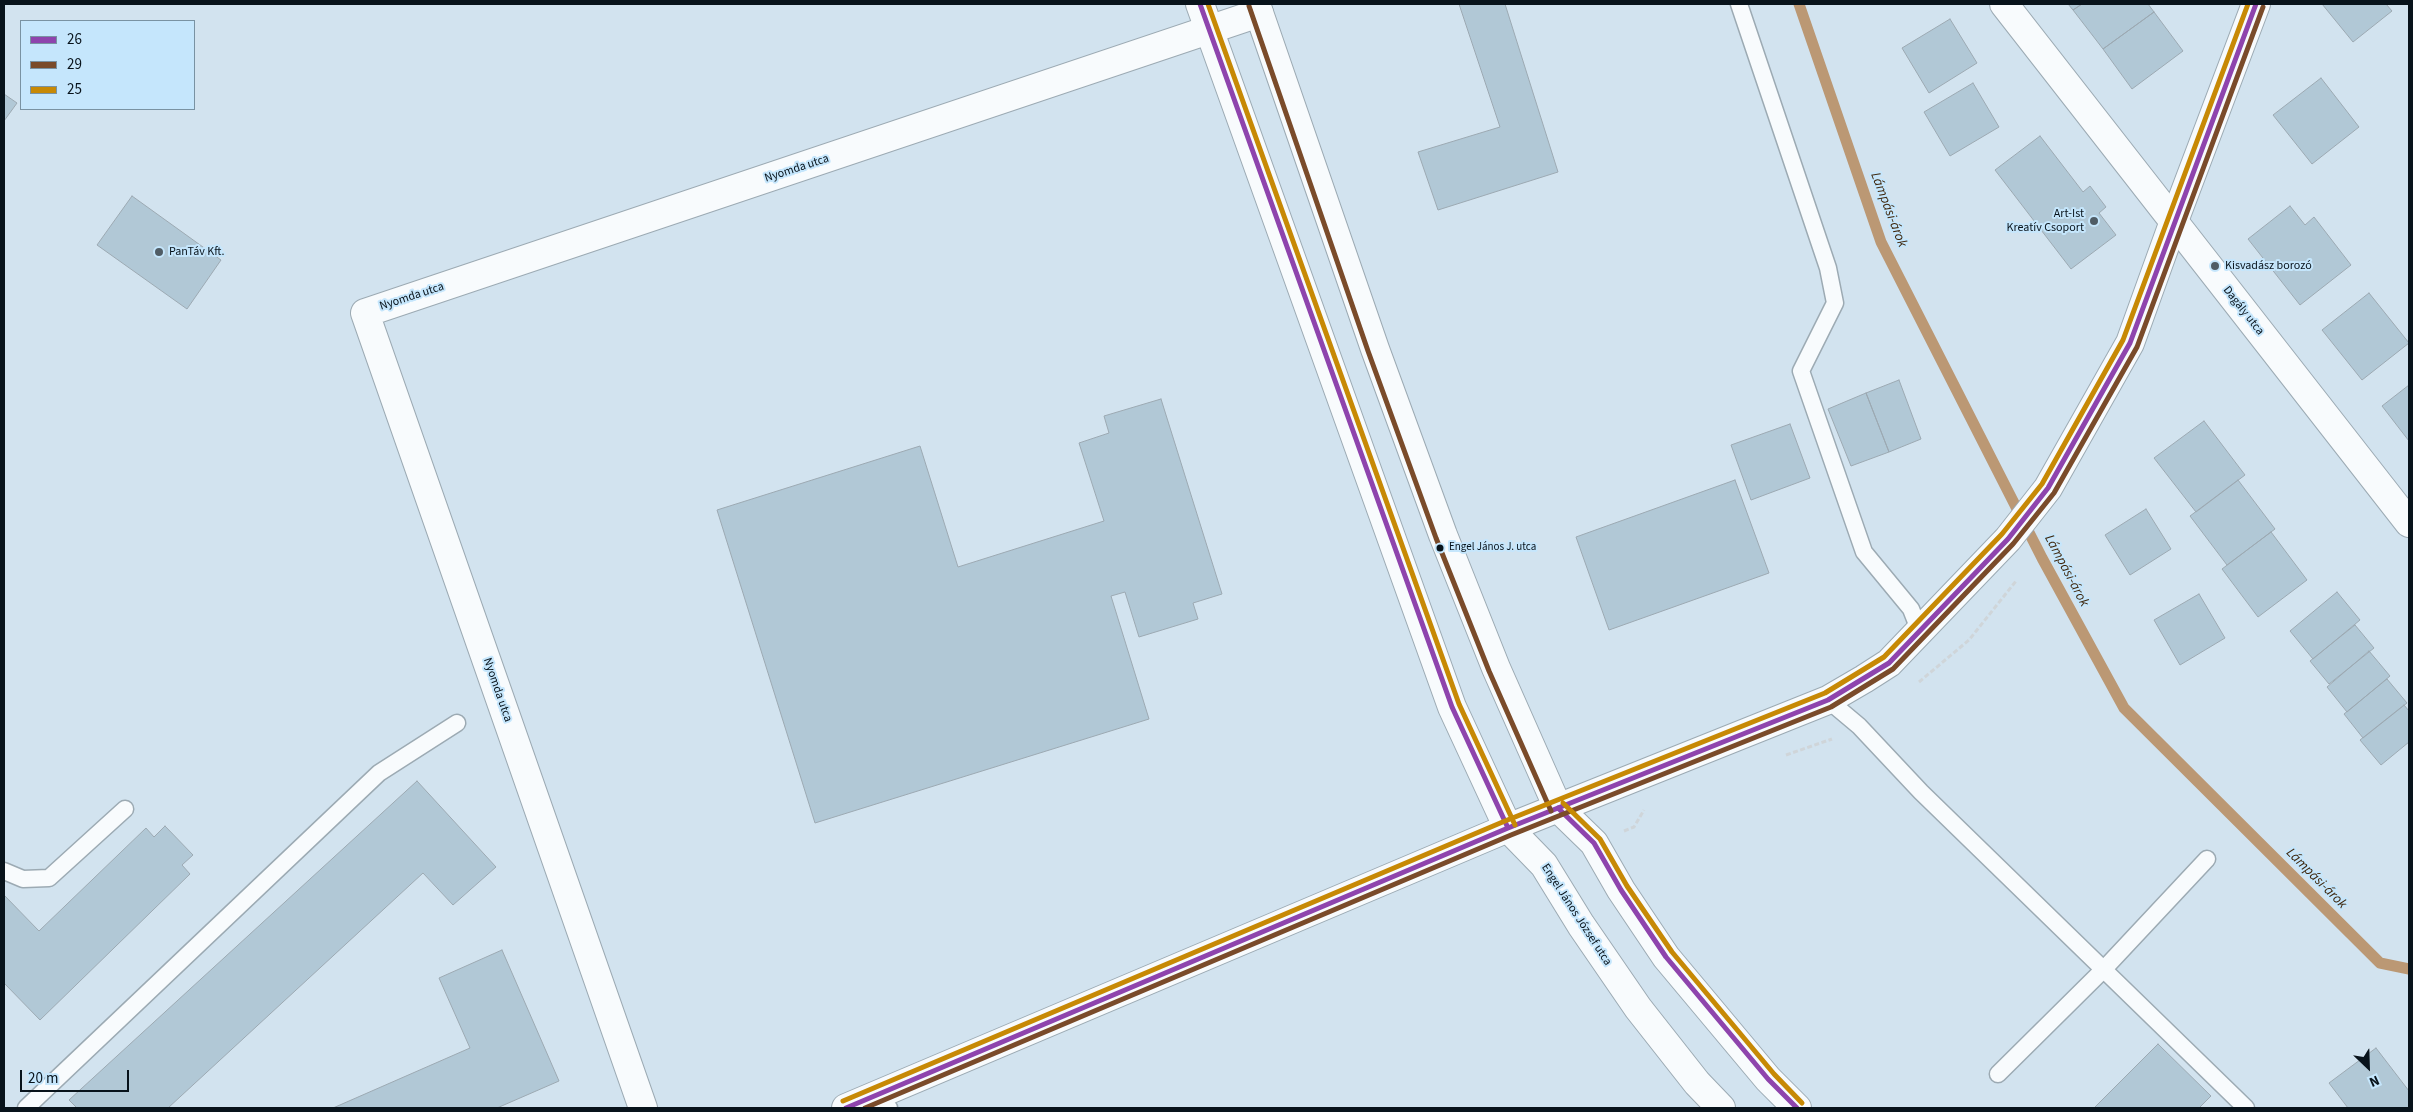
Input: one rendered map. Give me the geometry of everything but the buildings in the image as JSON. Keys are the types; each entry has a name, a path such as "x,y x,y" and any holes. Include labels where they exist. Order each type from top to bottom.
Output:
{"street":[{"name":"Engel János József utca","path":"1200,4 1452,707 1508,828 1544,865 1581,925 1638,1008 1697,1083 1721,1108"},
{"name":"Dagály utca","path":"2004,4 2409,523"},
{"path":"846,1108 884,1102 1508,828 1828,700 1889,663 2008,539 2048,488 2130,343 2256,4"},
{"name":"Nyomda utca","path":"643,1108 365,313 1210,31 1258,8"},
{"path":"1258,8 1375,349 1443,535 1496,668 1558,808 1594,843 1621,890 1666,957 1768,1079 1798,1108"}],"lane":[{"path":"1739,4 1828,268 1835,302 1801,371 1864,552 1911,609 1920,632"},
{"path":"1828,700 1860,726 1921,792 2246,1108"},
{"path":"26,1108 379,773 457,723"},
{"path":"4,871 23,879 49,878 125,809"},
{"path":"1998,1074 2104,969 2207,859"}],"waterway":[{"name":"Lámpási-árok","path":"1799,4 1881,242 2042,558 2124,708 2380,963 2409,969"}],"transit line":[{"name":"26","path":"1200,4 1452,707 1508,828"},
{"name":"25","path":"1208,4 1459,704 1515,825"},
{"name":"25","path":"843,1101 1505,821 1825,693 1884,657 2002,534 2042,484 2123,340 2248,4"},
{"name":"26","path":"846,1108 1508,828 1828,700 1889,663 2008,539 2048,488 2130,343 2256,4"},
{"name":"29","path":"1249,6 1368,351 1436,538 1489,671 1551,811"},
{"name":"29","path":"865,1108 1511,835 1831,707 1893,669 2013,544 2054,493 2137,347 2263,7"},
{"name":"25","path":"1563,803 1600,839 1627,886 1672,952 1774,1074 1802,1103"},
{"name":"26","path":"1558,808 1594,843 1621,890 1666,957 1768,1079 1797,1108"}],"place":[{"name":"Art-Ist Kreatív Csoport","path":"2094,221"},
{"name":"PanTáv Kft.","path":"159,252"},
{"name":"Kisvadász borozó","path":"2215,266"},
{"name":"Engel János J. utca","path":"1440,548"}]}
